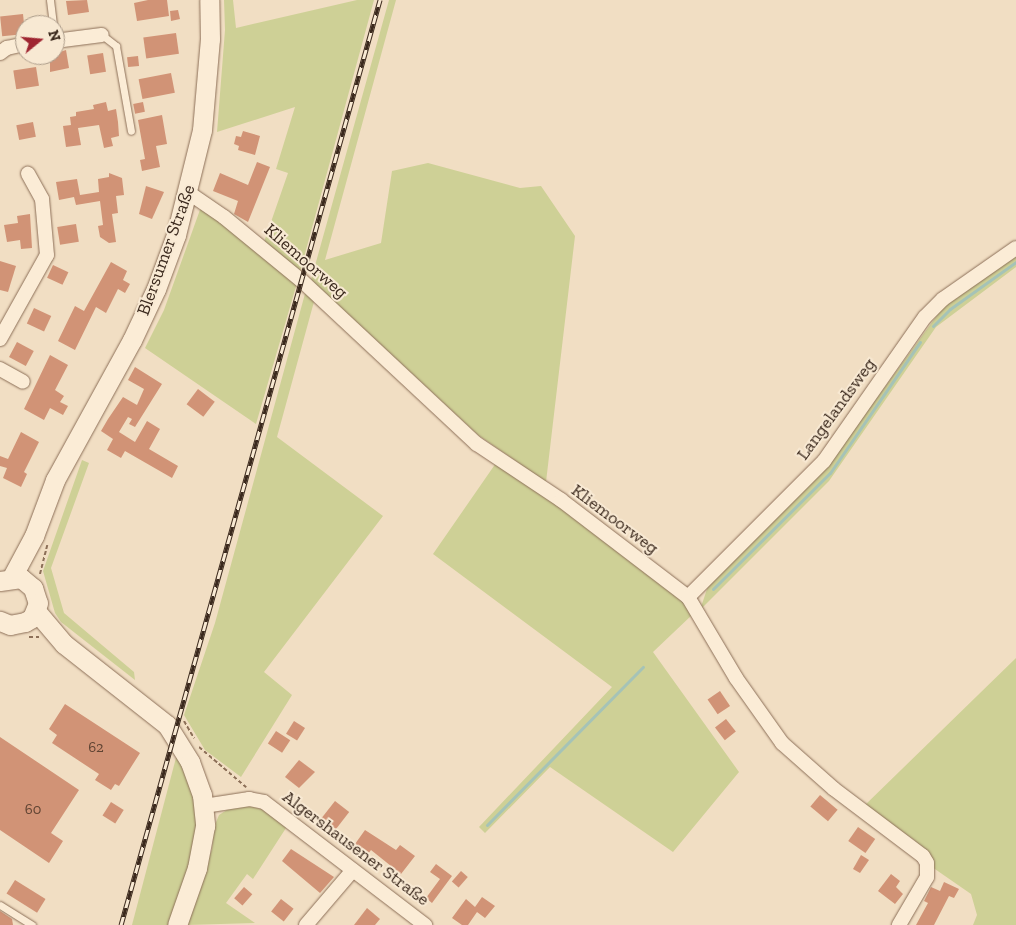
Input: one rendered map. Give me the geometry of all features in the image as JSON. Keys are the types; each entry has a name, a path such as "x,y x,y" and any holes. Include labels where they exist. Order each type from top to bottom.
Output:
{"main road":[{"name":"Blersumer Straße","path":"13,580 34,536 55,480 156,288 189,193 202,130 208,81 210,0"},
{"path":"1,623 18,625 31,617 37,595 13,580"},
{"path":"31,617 167,725 190,762 204,806 202,848 177,925"}],"street":[{"path":"65,40 102,35"},
{"path":"0,53 7,48 15,46"},
{"path":"0,339 46,255 42,199 28,174"},
{"name":"Kliemoorweg","path":"189,193 224,217 302,281 477,444 561,500 688,597 736,678 782,742 856,807 923,856 927,863 927,877 899,925"},
{"name":"Langelandsweg","path":"688,597 824,461 926,317 943,299 1016,248"},
{"path":"0,369 24,382"},
{"name":"Algershausener Straße","path":"204,806 249,799 264,802 425,925"},
{"path":"306,925 353,870"}],"lane":[{"path":"50,0 52,15"},
{"path":"102,35 116,46 131,131"},
{"path":"0,905 32,925"}],"green space":[{"path":"224,0 233,0 236,28 357,0 374,0 300,272 264,242 288,173 276,169 295,107 217,132 225,30"},
{"path":"389,0 396,0 325,260 381,243 392,171 428,163 520,188 541,186 575,236 546,482 478,435 311,280"},
{"path":"201,207 297,283 256,424 145,348 164,310"},
{"path":"1016,254 1016,267 936,327 829,481 700,610 708,586 826,468 946,303"},
{"path":"306,290 315,298 277,437 383,516 264,672 292,695 241,777 205,750 184,715 215,623"},
{"path":"82,460 89,463 51,568 64,613 134,672 135,680 61,622 55,613 43,571"},
{"path":"496,463 557,504 681,600 693,614 653,652 739,772 673,852 550,767 485,833 479,827 612,687 433,554"},
{"path":"1016,658 1016,925 973,925 977,915 971,894 932,867 926,852 914,840 863,807"},
{"path":"177,754 194,798 197,824 193,856 170,925 132,925"},
{"path":"250,806 264,810 286,823 286,828 253,879 247,874 226,903 255,923 186,925 212,849 214,827 219,815 230,808"}],"building":[{"path":"87,0 89,12 68,15 66,1"},
{"path":"148,0 167,0 169,16 137,21 134,3"},
{"path":"178,10 180,19 171,21 170,11"},
{"path":"23,14 15,15 15,35 2,36 0,16"},
{"path":"176,33 179,54 146,58 143,38"},
{"path":"65,50 69,68 50,72 50,65 65,65"},
{"path":"103,53 106,72 90,74 87,56"},
{"path":"138,56 139,66 128,67 127,57"},
{"path":"36,67 39,86 16,89 13,71"},
{"path":"171,73 175,93 142,99 139,79"},
{"path":"106,102 108,111 116,109 119,136 111,138 113,146 104,148 99,125 78,128 81,145 66,147 63,126 71,125 70,117 76,116 76,112 94,109 93,105"},
{"path":"143,102 145,112 135,114 133,104"},
{"path":"162,115 167,144 156,146 160,167 142,171 140,160 145,159 138,120"},
{"path":"33,122 36,137 19,140 16,125"},
{"path":"243,131 260,136 255,155 238,150 239,146 234,144 236,136 241,137"},
{"path":"257,162 270,167 248,222 234,214 238,201 213,191 220,173 248,185"},
{"path":"109,173 122,178 124,195 116,196 118,213 112,214 116,242 109,243 100,237 98,226 103,225 100,201 76,205 74,197 59,200 56,182 77,179 80,195 99,192 98,179 109,177"},
{"path":"146,186 164,192 152,219 139,214"},
{"path":"30,214 32,248 21,249 20,240 7,242 4,225 18,223 17,216"},
{"path":"76,224 79,242 60,245 57,227"},
{"path":"0,261 16,266 8,292 0,290"},
{"path":"111,262 127,271 123,280 130,284 125,293 118,289 106,313 96,307 75,350 58,341 75,306 84,311"},
{"path":"53,265 68,272 62,285 47,278"},
{"path":"34,308 51,316 44,331 27,323"},
{"path":"17,342 34,351 26,366 9,357"},
{"path":"50,355 68,365 55,390 64,396 60,402 68,406 63,415 50,408 44,420 24,409"},
{"path":"135,367 162,384 135,427 129,424 132,419 128,417 119,432 135,442 147,421 160,429 149,449 178,466 172,478 125,451 121,458 107,450 113,439 101,431 108,419 123,397 137,405 144,389 128,380"},
{"path":"198,389 215,402 203,417 187,404"},
{"path":"21,432 39,442 24,472 27,474 21,487 3,478 7,468 0,466 0,456 8,459"},
{"path":"720,691 730,706 718,714 708,699"},
{"path":"65,704 140,753 119,786 115,784 111,790 95,780 99,774 52,743 57,735 49,729"},
{"path":"726,719 736,732 725,740 715,728"},
{"path":"294,721 305,728 297,741 286,734"},
{"path":"276,731 290,740 282,753 268,744"},
{"path":"0,737 79,790 51,833 63,841 49,863 0,830"},
{"path":"299,760 315,772 299,788 285,777"},
{"path":"820,795 838,810 828,821 810,806"},
{"path":"335,801 349,812 336,829 321,818"},
{"path":"111,802 124,810 115,824 103,816"},
{"path":"858,827 875,839 865,853 848,841"},
{"path":"365,830 396,850 400,845 415,856 401,874 371,850 368,854 355,844"},
{"path":"291,849 334,877 320,893 282,861"},
{"path":"861,855 869,860 860,873 853,869"},
{"path":"436,864 452,876 432,903 426,898 440,879 430,872"},
{"path":"461,871 468,877 459,887 452,882"},
{"path":"891,874 900,881 896,887 903,894 895,904 878,891"},
{"path":"15,880 46,899 37,913 7,894"},
{"path":"944,882 959,889 954,898 949,896 934,925 916,925 928,903 924,901 931,887 940,891"},
{"path":"244,887 252,894 242,906 234,898"},
{"path":"482,897 495,906 485,918 477,912 468,925 462,925 452,918 466,899 475,907"},
{"path":"281,899 294,909 284,921 271,912"},
{"path":"367,908 380,919 375,925 354,925"},
{"path":"0,911 12,919 13,925 0,925"}],"waterway":[{"path":"933,326 950,309 1016,262"},
{"path":"713,589 830,473 920,342"},
{"path":"487,825 643,667"}],"railway":[{"path":"121,925 380,0"}]}
